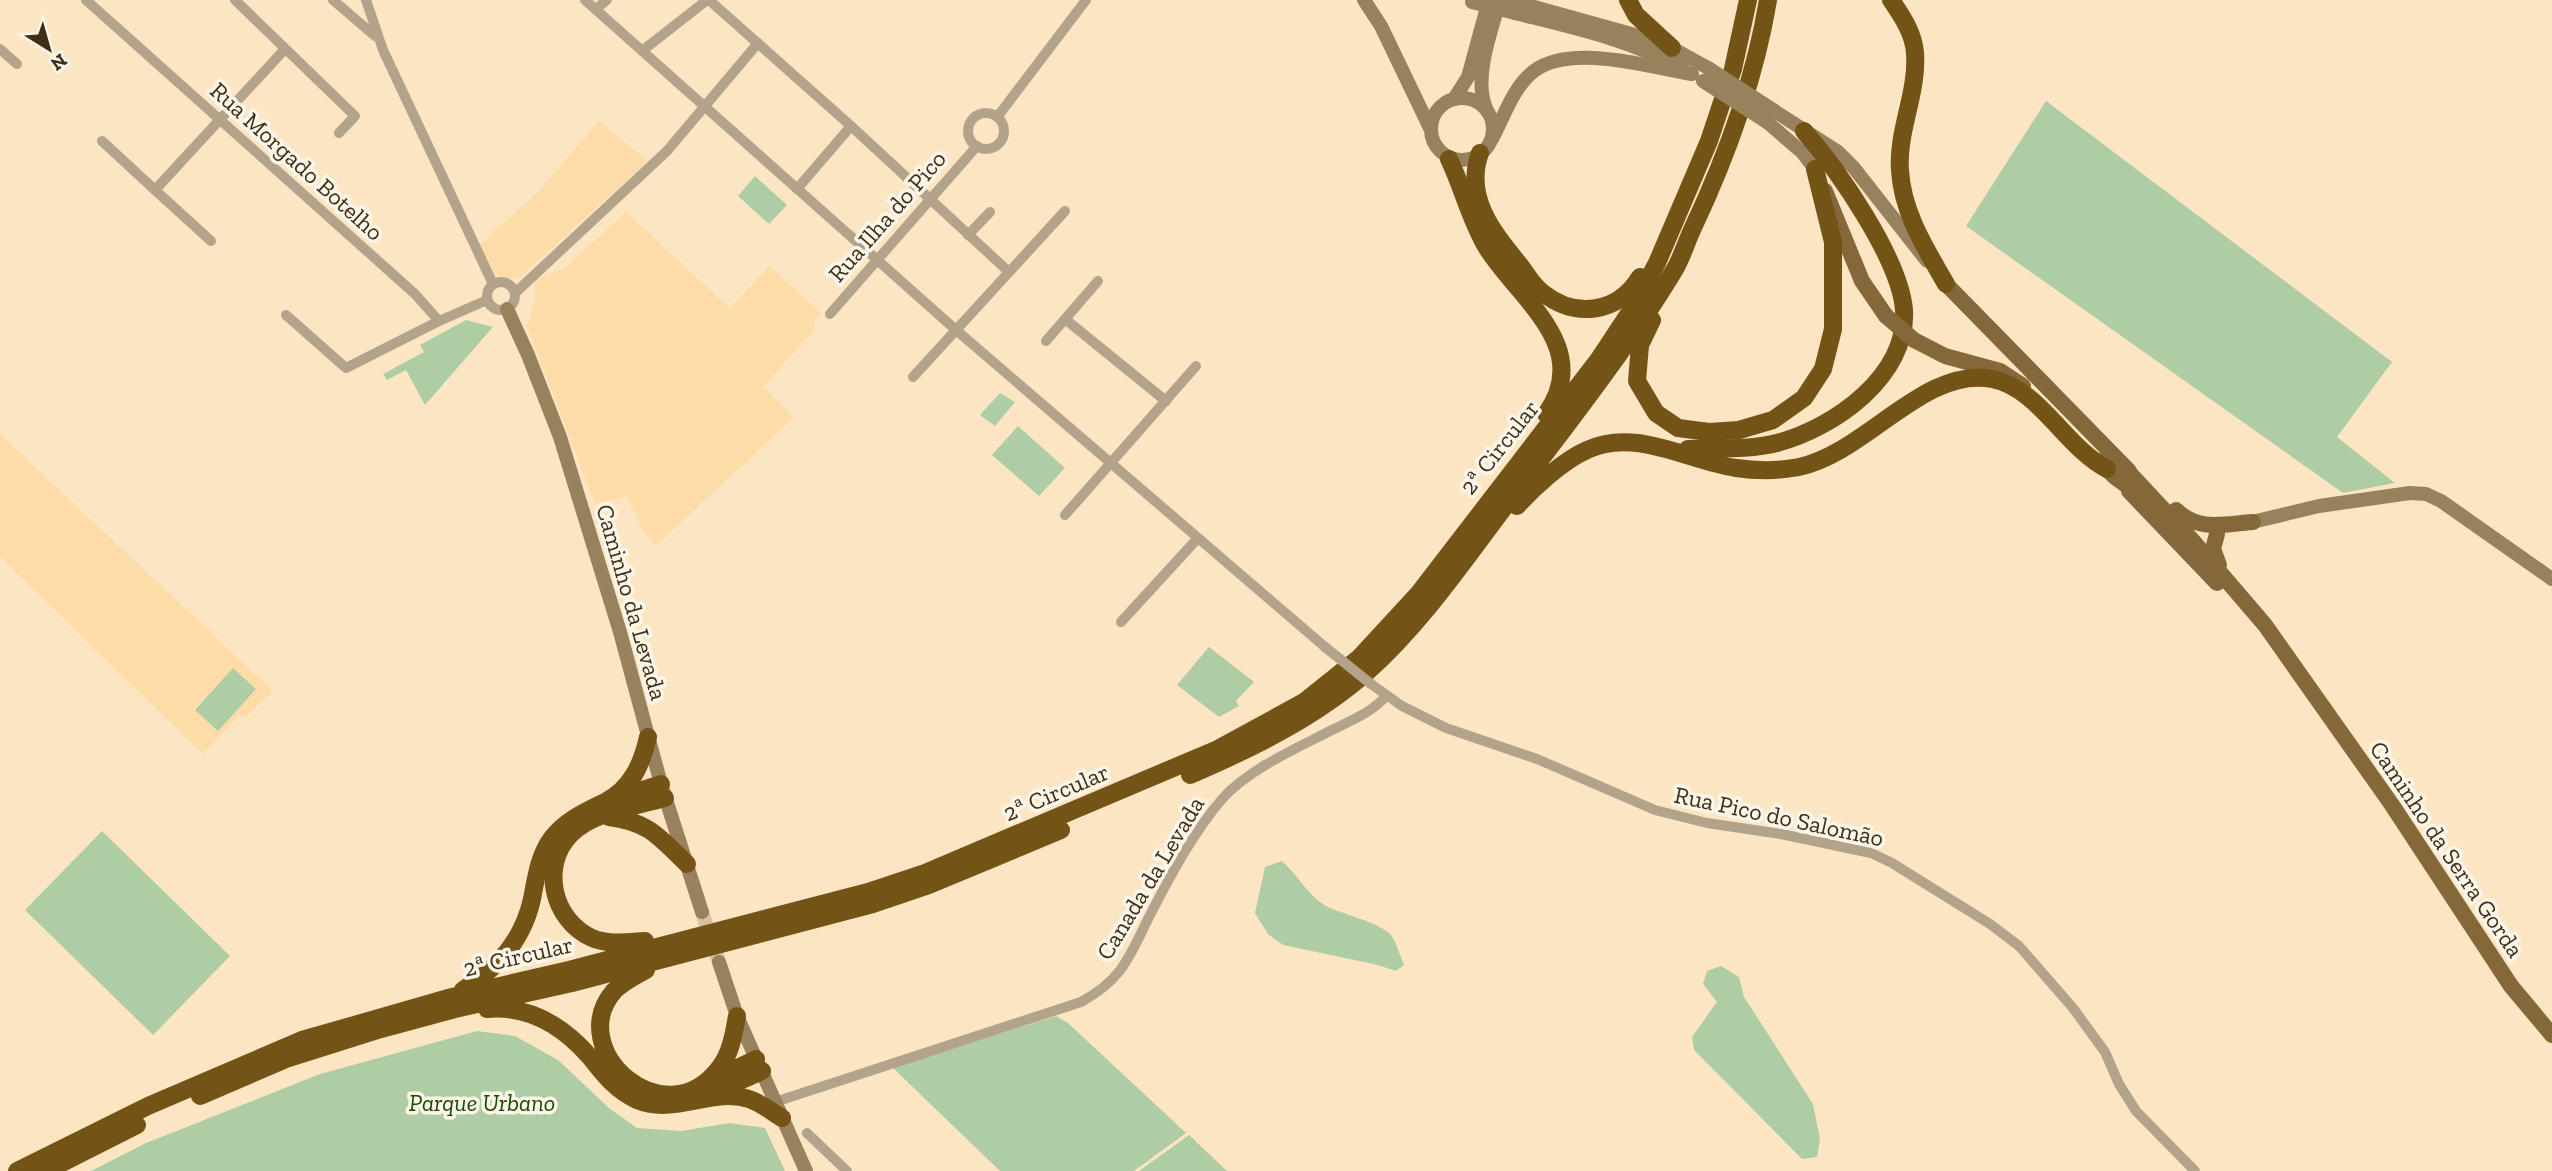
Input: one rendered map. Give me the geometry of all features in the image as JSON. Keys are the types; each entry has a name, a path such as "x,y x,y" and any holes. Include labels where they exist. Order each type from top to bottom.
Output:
{"highway":[{"path":"1628,0 1636,15 1672,48"},
{"name":"2ª Circular","path":"684,946 873,904 929,885 1239,754 1307,716 1368,671 1456,571 1611,366 1676,267 1728,145 1749,78 1768,0"},
{"path":"1891,0 1905,22 1915,52 1913,83 1899,155 1901,186 1921,239 1946,284"},
{"name":"2ª Circular","path":"17,1171 148,1106 289,1045 373,1018 572,983 925,873 1218,749 1304,702 1341,674 1389,628 1599,359 1634,306 1677,219 1709,141 1733,69 1746,6"},
{"path":"1667,450 1760,446 1814,430 1864,395 1885,373 1894,354 1904,313 1898,279 1847,186 1804,131"},
{"path":"1486,146 1474,175 1476,192 1485,217 1531,283 1542,293 1569,308 1583,311 1611,306 1627,295 1677,219"},
{"path":"1449,159 1486,247 1543,319 1554,337 1562,370 1553,403 1463,527 1454,545"},
{"path":"1676,267 1640,345 1637,381 1656,413 1678,428 1709,432 1739,430 1773,420 1804,398 1823,369 1833,329 1833,242 1815,169"},
{"path":"1456,571 1525,496 1576,455 1588,449 1607,443 1626,442 1735,468 1774,470 1802,466 1849,447 1938,386 1969,377 1993,379 2011,385 2028,397 2091,461 2115,470"},
{"path":"648,737 636,774 561,846 552,871 553,885 561,909 581,931 593,938 611,942 684,946"},
{"path":"454,1003 508,953 522,930 536,878 551,839 565,824 590,808 603,808 663,791"},
{"path":"603,808 648,827 687,864"},
{"path":"684,946 626,981 614,992 607,1003 602,1020 601,1038 606,1053 616,1069 630,1082 646,1091 659,1095 747,1098 779,1110"},
{"path":"454,1003 520,1010 541,1016 565,1031 605,1077 623,1093 658,1105 693,1097 759,1065"},
{"name":"2ª Circular","path":"46,1171 156,1115 286,1059 454,1003"},
{"path":"693,1097 720,1067 727,1054 737,1016"}],"main road":[{"path":"1815,169 1862,281 1886,316 1913,340 1945,356 2000,371 2015,380 2034,394 2115,470 2190,522 2210,525 2253,522"},
{"path":"1946,284 2115,470"},
{"name":"Caminho da Serra Gorda","path":"2115,470 2193,541 2265,625 2308,684 2511,986 2552,1035"},
{"name":"Caminho da Serra Gorda","path":"2115,470 2308,684"},
{"path":"2217,534 2213,553 2229,582"},
{"path":"2193,541 2200,558 2236,603"}],"street":[{"name":"Rua Morgado Botelho","path":"86,0 415,294 439,321"},
{"path":"235,0 355,116 339,133"},
{"path":"333,0 377,37"},
{"path":"366,0 377,37 493,284"},
{"name":"Rua Pico do Salomão","path":"585,0 956,330 1325,647 1386,696 1446,728 1536,759 1655,810 1707,823 1781,834 1871,853 1892,863 2019,946 2073,1008 2105,1052 2119,1084 2136,1111 2195,1171"},
{"path":"596,9 607,0"},
{"path":"642,51 708,0 851,126 1009,272"},
{"path":"998,116 1086,0"},
{"path":"1364,0 1381,26 1430,128 1435,145 1449,159 1462,160 1486,146 1524,81 1534,71 1559,60 1608,60 1701,74"},
{"path":"1430,128 1434,114 1454,99 1468,77 1489,0"},
{"path":"1486,146 1492,122 1480,96 1481,81 1500,0"},
{"path":"1469,1 1514,5 1635,35 1672,48 1701,74"},
{"path":"1514,5 1632,46 1701,74 1770,116 1804,131 1838,152 1854,168 1946,284"},
{"path":"515,293 511,286 504,282 493,284 488,291 487,300 495,309 507,309 513,304 515,293 667,151 758,44"},
{"path":"155,190 285,48"},
{"path":"0,50 17,65"},
{"path":"1454,99 1471,99 1486,108"},
{"path":"981,113 998,116 1004,126 1000,143 985,149 977,146 968,132 971,121 981,113"},
{"path":"1770,116 1815,169"},
{"path":"797,189 851,126"},
{"path":"102,141 211,241"},
{"name":"Rua Ilha do Pico","path":"830,314 977,146"},
{"path":"913,377 1065,211"},
{"path":"968,235 990,212"},
{"path":"1046,341 1098,281"},
{"path":"286,315 346,368 487,300"},
{"name":"Caminho da Levada","path":"507,309 560,437 620,632 663,791 702,912"},
{"path":"1065,320 1166,401"},
{"path":"1065,515 1196,366"},
{"path":"2193,541 2253,522 2319,506 2410,493 2426,494 2441,501 2552,579"},
{"path":"1121,622 1198,538"},
{"name":"Canada da Levada","path":"779,1110 1092,996 1121,971 1176,867 1223,798 1237,785 1290,751 1374,709 1386,696"},
{"path":"719,962 737,1016 806,1171"},
{"path":"807,1133 846,1171"}],"shaded area":[{"path":"599,121 648,161 520,277 503,278 495,274 479,245 536,194"},
{"path":"626,212 730,308 769,266 821,313 814,320 815,329 763,387 794,417 656,546 643,531 627,496 595,504 527,326 535,300 535,280 565,268"},
{"path":"0,434 273,691 245,718 240,714 203,754 0,557"}],"green space":[{"path":"2046,101 2392,362 2337,437 2395,483 2343,493 1966,226"},
{"path":"755,176 787,205 769,224 738,196"},
{"path":"466,320 493,327 425,405 406,370 387,380 383,374 424,352 420,345"},
{"path":"1000,393 1015,402 995,426 980,415"},
{"path":"1018,426 1065,468 1039,496 992,455"},
{"path":"1209,647 1254,682 1236,701 1239,706 1219,717 1177,685"},
{"path":"233,668 256,689 218,731 195,710"},
{"path":"102,831 230,956 153,1035 25,910"},
{"path":"1282,861 1324,905 1376,925 1390,934 1404,965 1396,971 1283,945 1268,934 1255,913 1265,867"},
{"path":"1721,966 1739,977 1744,997 1813,1104 1820,1139 1817,1157 1802,1159 1694,1050 1692,1037 1717,1002 1703,984 1707,971"},
{"path":"1056,1016 1068,1023 1186,1133 1134,1171 1000,1171 893,1068"},
{"name":"Parque Urbano","path":"477,1031 515,1036 558,1060 609,1108 637,1128 681,1131 729,1123 765,1128 785,1171 91,1171 146,1143 320,1074"},
{"path":"1189,1135 1227,1171 1139,1171"}],"tunnel":[{"path":"702,912 719,962"}]}
